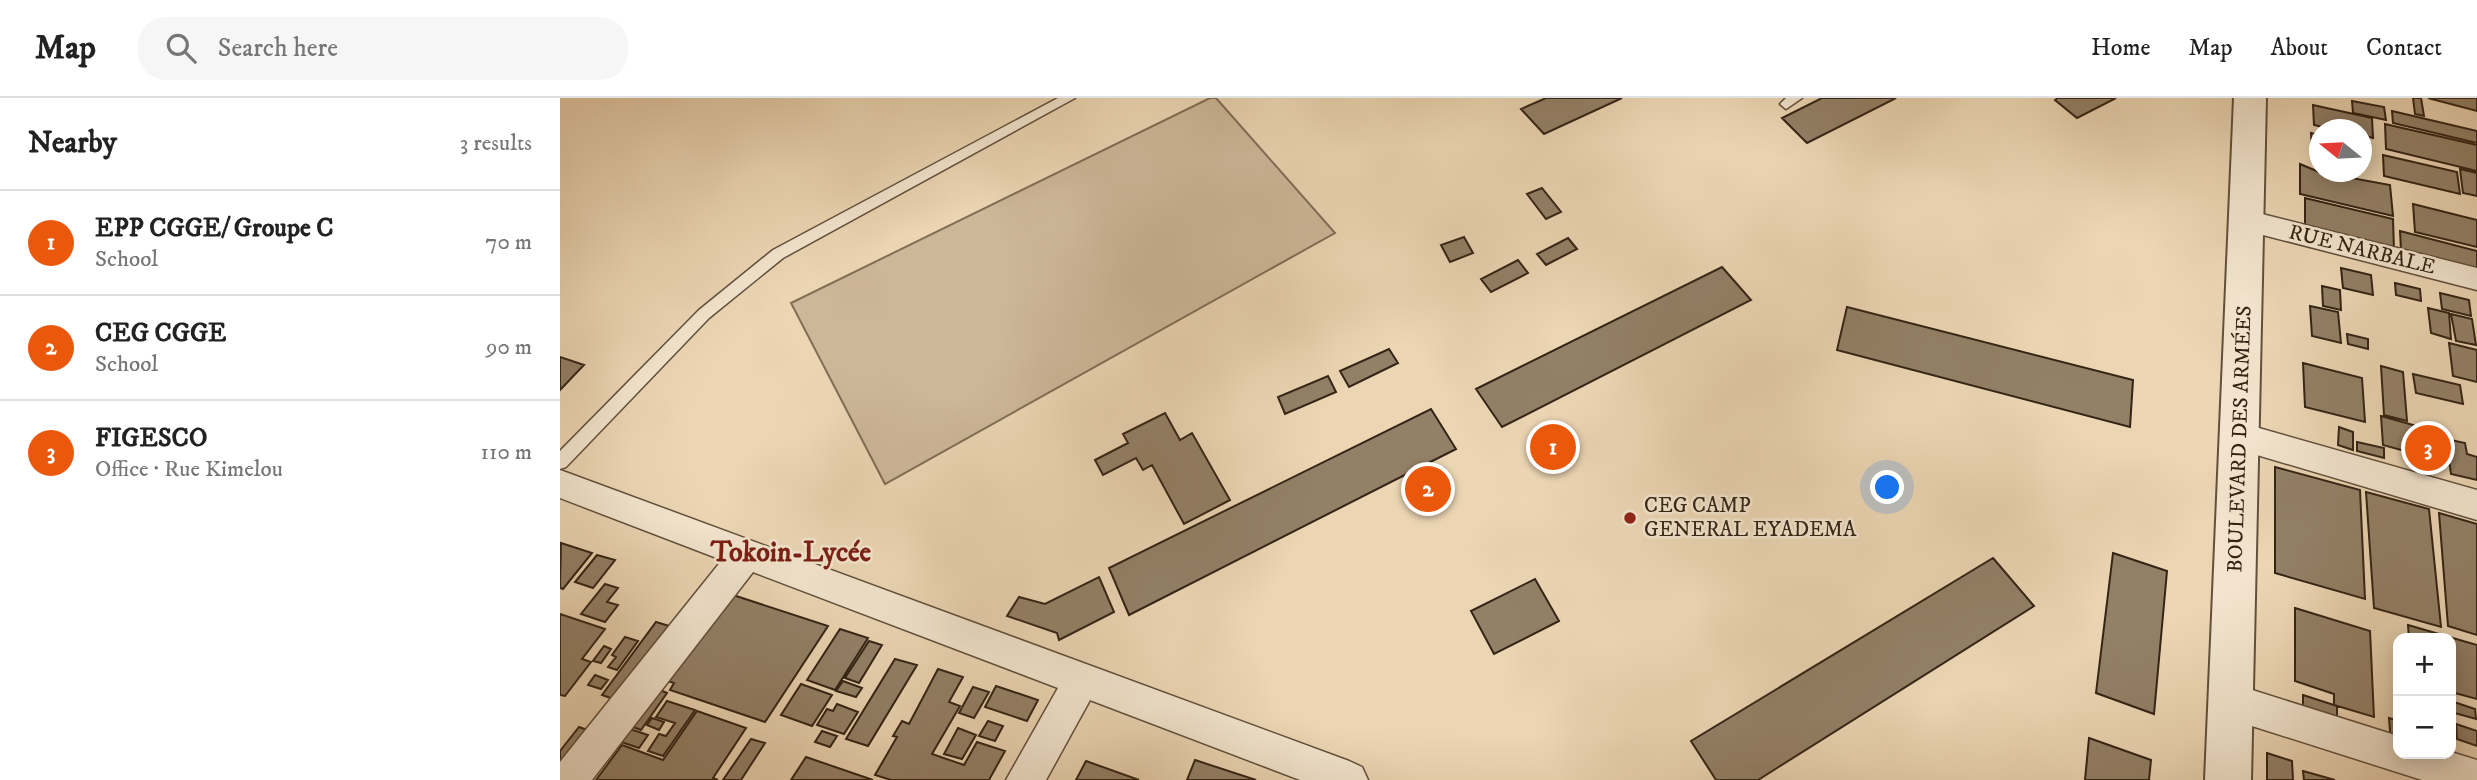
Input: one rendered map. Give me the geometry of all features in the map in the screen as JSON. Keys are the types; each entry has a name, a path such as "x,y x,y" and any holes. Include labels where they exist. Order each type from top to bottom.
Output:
{"street":[{"name":"BOULEVARD DES ARMÉES","path":"2228,780 2241,437 2249,98"},
{"name":"RUE NARBALE","path":"2246,221 2477,279"},
{"path":"2241,437 2477,505"},
{"path":"560,484 1349,780"},
{"path":"569,780 747,554"},
{"path":"1025,780 1082,680"},
{"path":"2230,701 2477,779"}],"lane":[{"path":"560,462 704,314 778,254 1069,98"}],"shaded area":[{"path":"1210,98 1216,98 1335,233 885,484 791,303"}],"building":[{"path":"1546,98 1622,98 1544,134 1521,109"},
{"path":"1822,98 1896,98 1807,143 1782,118"},
{"path":"2116,98 2077,118 2055,100"},
{"path":"2413,98 2421,98 2424,116 2415,114"},
{"path":"2428,98 2477,98 2477,111"},
{"path":"2352,101 2384,107 2386,120 2353,113"},
{"path":"2313,105 2372,118 2373,138 2372,119 2314,119"},
{"path":"2392,111 2477,131 2477,143 2393,123"},
{"path":"2385,124 2477,145 2477,171 2386,149"},
{"path":"2383,155 2457,172 2460,194 2384,176"},
{"path":"2300,164 2309,168 2309,182 2372,182 2390,185 2393,216 2300,194"},
{"path":"2460,169 2477,173 2477,196 2463,193"},
{"path":"1542,188 1561,212 1546,219 1527,194"},
{"path":"2305,198 2393,219 2394,250 2305,227"},
{"path":"2413,204 2477,220 2477,247 2415,232"},
{"path":"2400,231 2477,251 2477,270 2401,250"},
{"path":"1464,237 1473,253 1450,262 1441,245"},
{"path":"1568,238 1577,249 1546,265 1537,254"},
{"path":"1518,260 1528,273 1491,292 1481,279"},
{"path":"1722,267 1751,300 1502,427 1476,389"},
{"path":"2341,268 2371,275 2373,295 2343,288"},
{"path":"2395,283 2420,289 2421,301 2396,295"},
{"path":"2322,286 2340,290 2341,310 2323,306"},
{"path":"2440,293 2469,300 2471,316 2442,309"},
{"path":"2310,306 2338,312 2341,343 2312,336"},
{"path":"1847,307 2133,380 2130,427 1837,350"},
{"path":"2428,308 2449,313 2451,339 2431,333"},
{"path":"2451,314 2472,319 2476,345 2456,341"},
{"path":"2347,334 2368,339 2368,349 2348,344"},
{"path":"2449,343 2477,350 2477,382 2453,376"},
{"path":"1389,349 1398,363 1349,387 1340,371"},
{"path":"560,357 584,365 560,390"},
{"path":"2303,363 2362,378 2365,422 2305,407"},
{"path":"2381,366 2403,372 2407,421 2384,415"},
{"path":"2413,374 2460,385 2463,404 2416,393"},
{"path":"1328,376 1336,392 1285,414 1278,397"},
{"path":"1431,409 1456,449 1129,615 1109,568"},
{"path":"1165,413 1180,440 1192,433 1230,500 1184,524 1152,465 1143,470 1136,458 1103,475 1095,460 1128,443 1123,434"},
{"path":"2381,416 2438,432 2441,461 2383,445"},
{"path":"2339,427 2353,432 2353,450 2338,445"},
{"path":"2446,439 2465,443 2467,454 2477,457 2477,480 2451,474"},
{"path":"2357,442 2384,448 2384,458 2357,451"},
{"path":"2275,467 2360,490 2365,599 2275,573"},
{"path":"2366,492 2429,509 2441,627 2374,608"},
{"path":"2439,513 2477,524 2477,635 2448,626"},
{"path":"561,543 592,553 563,589 560,588"},
{"path":"2113,553 2167,571 2154,714 2096,693"},
{"path":"597,555 615,560 593,588 575,582"},
{"path":"1993,558 2034,606 1758,780 1716,780 1691,741"},
{"path":"1099,577 1114,612 1059,640 1057,633 1007,616 1019,597 1045,604"},
{"path":"1535,579 1559,621 1494,654 1471,611"},
{"path":"605,584 618,588 607,602 618,605 605,622 581,614"},
{"path":"730,594 828,626 765,722 670,690 674,683 661,679"},
{"path":"2295,608 2370,631 2374,717 2334,705 2334,694 2295,681"},
{"path":"560,614 605,629 582,659 591,662 565,696 560,695"},
{"path":"656,622 676,628 622,702 602,695"},
{"path":"2408,625 2436,633 2409,633"},
{"path":"840,629 868,638 835,690 807,680"},
{"path":"625,637 638,641 617,670 608,667 616,657 612,655"},
{"path":"2456,639 2477,645 2477,699 2456,693"},
{"path":"869,641 882,645 859,683 845,678"},
{"path":"604,646 611,649 601,663 593,661"},
{"path":"895,659 917,665 868,746 846,739"},
{"path":"938,669 963,677 949,702 960,706 932,754 964,765 977,742 1005,751 989,780 891,780 875,775 897,737 893,736 902,721 909,724"},
{"path":"595,675 608,680 601,689 588,685"},
{"path":"843,681 862,688 856,697 836,691"},
{"path":"801,684 832,695 812,726 781,715"},
{"path":"996,686 1038,700 1027,721 985,707"},
{"path":"973,687 989,692 974,718 959,713"},
{"path":"660,690 667,693 641,730 633,727"},
{"path":"2303,695 2337,706 2337,728 2303,717"},
{"path":"667,701 695,710 663,756 648,751 659,734 666,736 675,723 656,717"},
{"path":"2456,703 2475,709 2476,719 2456,713"},
{"path":"837,704 858,712 844,734 817,725 827,709 833,711"},
{"path":"697,711 746,728 713,778 718,780 596,780 622,745 663,760"},
{"path":"652,718 664,722 659,730 647,725"},
{"path":"2389,718 2393,719 2393,745"},
{"path":"988,721 1003,726 995,741 979,736"},
{"path":"2456,724 2477,731 2477,746 2457,739"},
{"path":"579,727 593,732 560,764 560,751"},
{"path":"958,728 976,735 962,759 944,754"},
{"path":"630,729 648,735 639,748 621,742"},
{"path":"822,731 837,736 830,747 815,742"},
{"path":"2089,738 2151,760 2149,780 2085,780"},
{"path":"751,739 765,743 741,780 723,780"},
{"path":"2267,753 2292,761 2293,780 2267,780"},
{"path":"806,757 873,780 791,780"},
{"path":"1195,760 1256,780 1187,780"},
{"path":"1086,761 1139,780 1076,780"},
{"path":"2303,771 2335,780 2304,780"}],"place":[{"name":"EPP CGGE/ Groupe C","path":"1553,447"},
{"name":"FIGESCO","path":"2428,448"},
{"name":"CEG CGGE","path":"1428,489"},
{"name":"CEG CAMP GENERAL EYADEMA","path":"1630,518"}],"district":[{"name":"Tokoin-Lycée","path":"791,552"}]}
